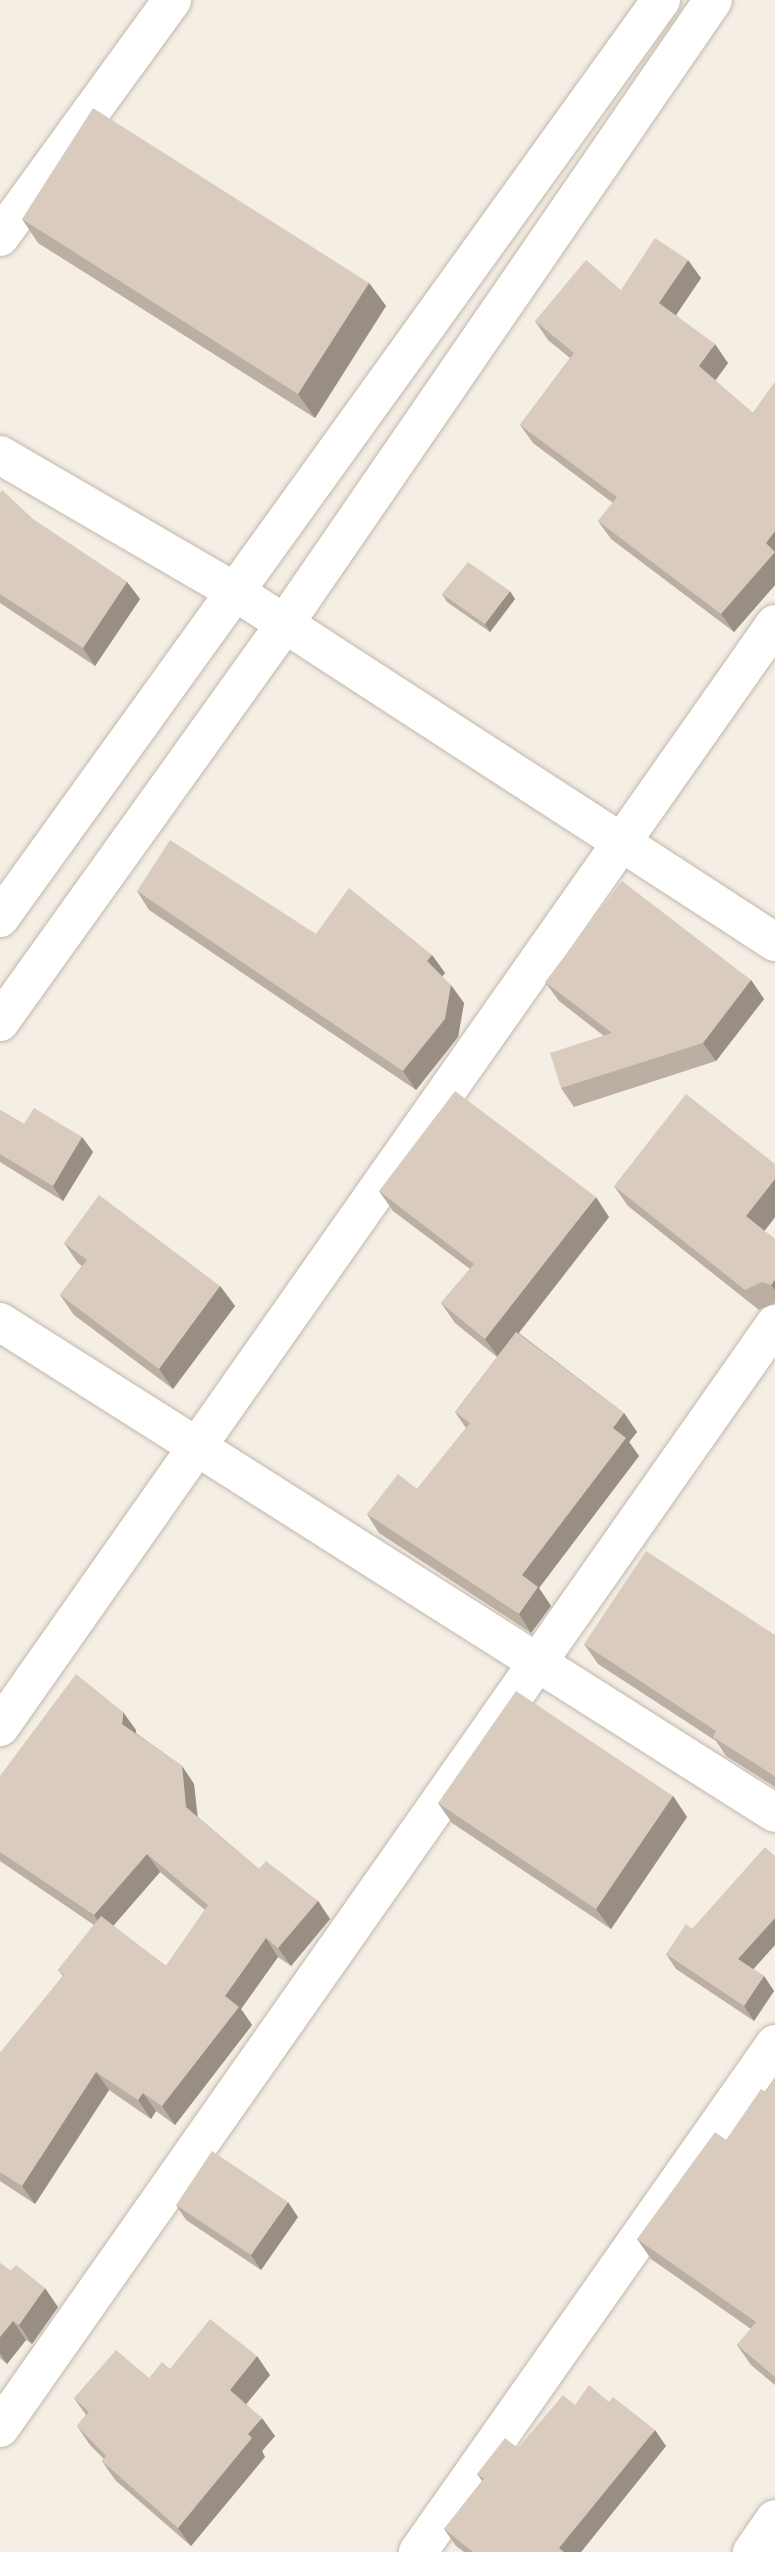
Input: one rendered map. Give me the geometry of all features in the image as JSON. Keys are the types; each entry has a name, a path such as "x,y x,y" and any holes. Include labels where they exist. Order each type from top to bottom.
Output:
{"street":[{"path":"0,237 172,0"},
{"path":"0,918 661,0"},
{"path":"0,1021 283,626 713,0"},
{"path":"0,455 234,591 283,626 622,847 775,942"},
{"path":"0,1727 622,847 775,624"},
{"path":"0,1322 198,1444 775,1814"},
{"path":"0,2428 775,1324"},
{"path":"418,2552 775,2043"},
{"path":"752,2552 775,2519"}],"building":[{"path":"93,108 369,283 298,394 22,219"},
{"path":"655,238 688,260 659,303 715,344 699,366 753,413 775,382 775,531 766,543 775,552 721,614 598,521 617,497 520,425 574,353 535,321 586,260 621,290"},
{"path":"2,490 34,520 127,582 83,648 0,594"},
{"path":"468,562 510,591 485,624 442,594"},
{"path":"170,840 316,934 349,888 432,955 427,961 451,985 445,1019 403,1071 137,891"},
{"path":"622,881 751,980 703,1043 561,1088 550,1053 612,1033 545,982"},
{"path":"455,1091 596,1197 485,1339 441,1303 474,1264 379,1191"},
{"path":"686,1094 775,1164 775,1179 746,1216 775,1239 775,1280 771,1285 762,1282 745,1290 614,1186"},
{"path":"34,1108 82,1137 53,1186 0,1154 0,1110 24,1124"},
{"path":"99,1195 220,1286 159,1369 60,1295 87,1260 64,1243"},
{"path":"516,1332 624,1413 613,1428 626,1438 522,1575 538,1587 519,1614 367,1514 398,1474 417,1489 470,1423 455,1412"},
{"path":"646,1551 775,1635 775,1778 713,1737 716,1731 584,1644"},
{"path":"76,1674 123,1712 122,1724 182,1766 186,1807 259,1869 266,1861 318,1901 278,1948 266,1938 225,1996 239,2007 162,2106 143,2093 138,2100 96,2072 22,2186 0,2172 0,2053 64,1975 58,1970 101,1916 166,1966 208,1905 147,1854 94,1915 0,1852 0,1776"},
{"path":"516,1691 673,1796 596,1909 438,1803"},
{"path":"765,1847 775,1856 775,1918 738,1959 764,1976 744,2006 666,1954 686,1924 692,1929"},
{"path":"775,2079 775,2377 737,2345 756,2322 637,2239 715,2132 726,2140 761,2089 766,2092"},
{"path":"212,2151 288,2202 251,2255 176,2205"},
{"path":"0,2263 10,2271 16,2265 45,2288 19,2325 13,2321 0,2337"},
{"path":"210,2319 257,2356 230,2390 262,2418 248,2434 252,2438 178,2528 102,2461 106,2456 77,2426 89,2412 74,2398 116,2350 149,2378 162,2362 170,2369"},
{"path":"589,2385 609,2402 613,2397 655,2430 559,2548 564,2552 473,2552 444,2529 484,2479 477,2474 505,2438 518,2448 563,2395 575,2405"}]}
